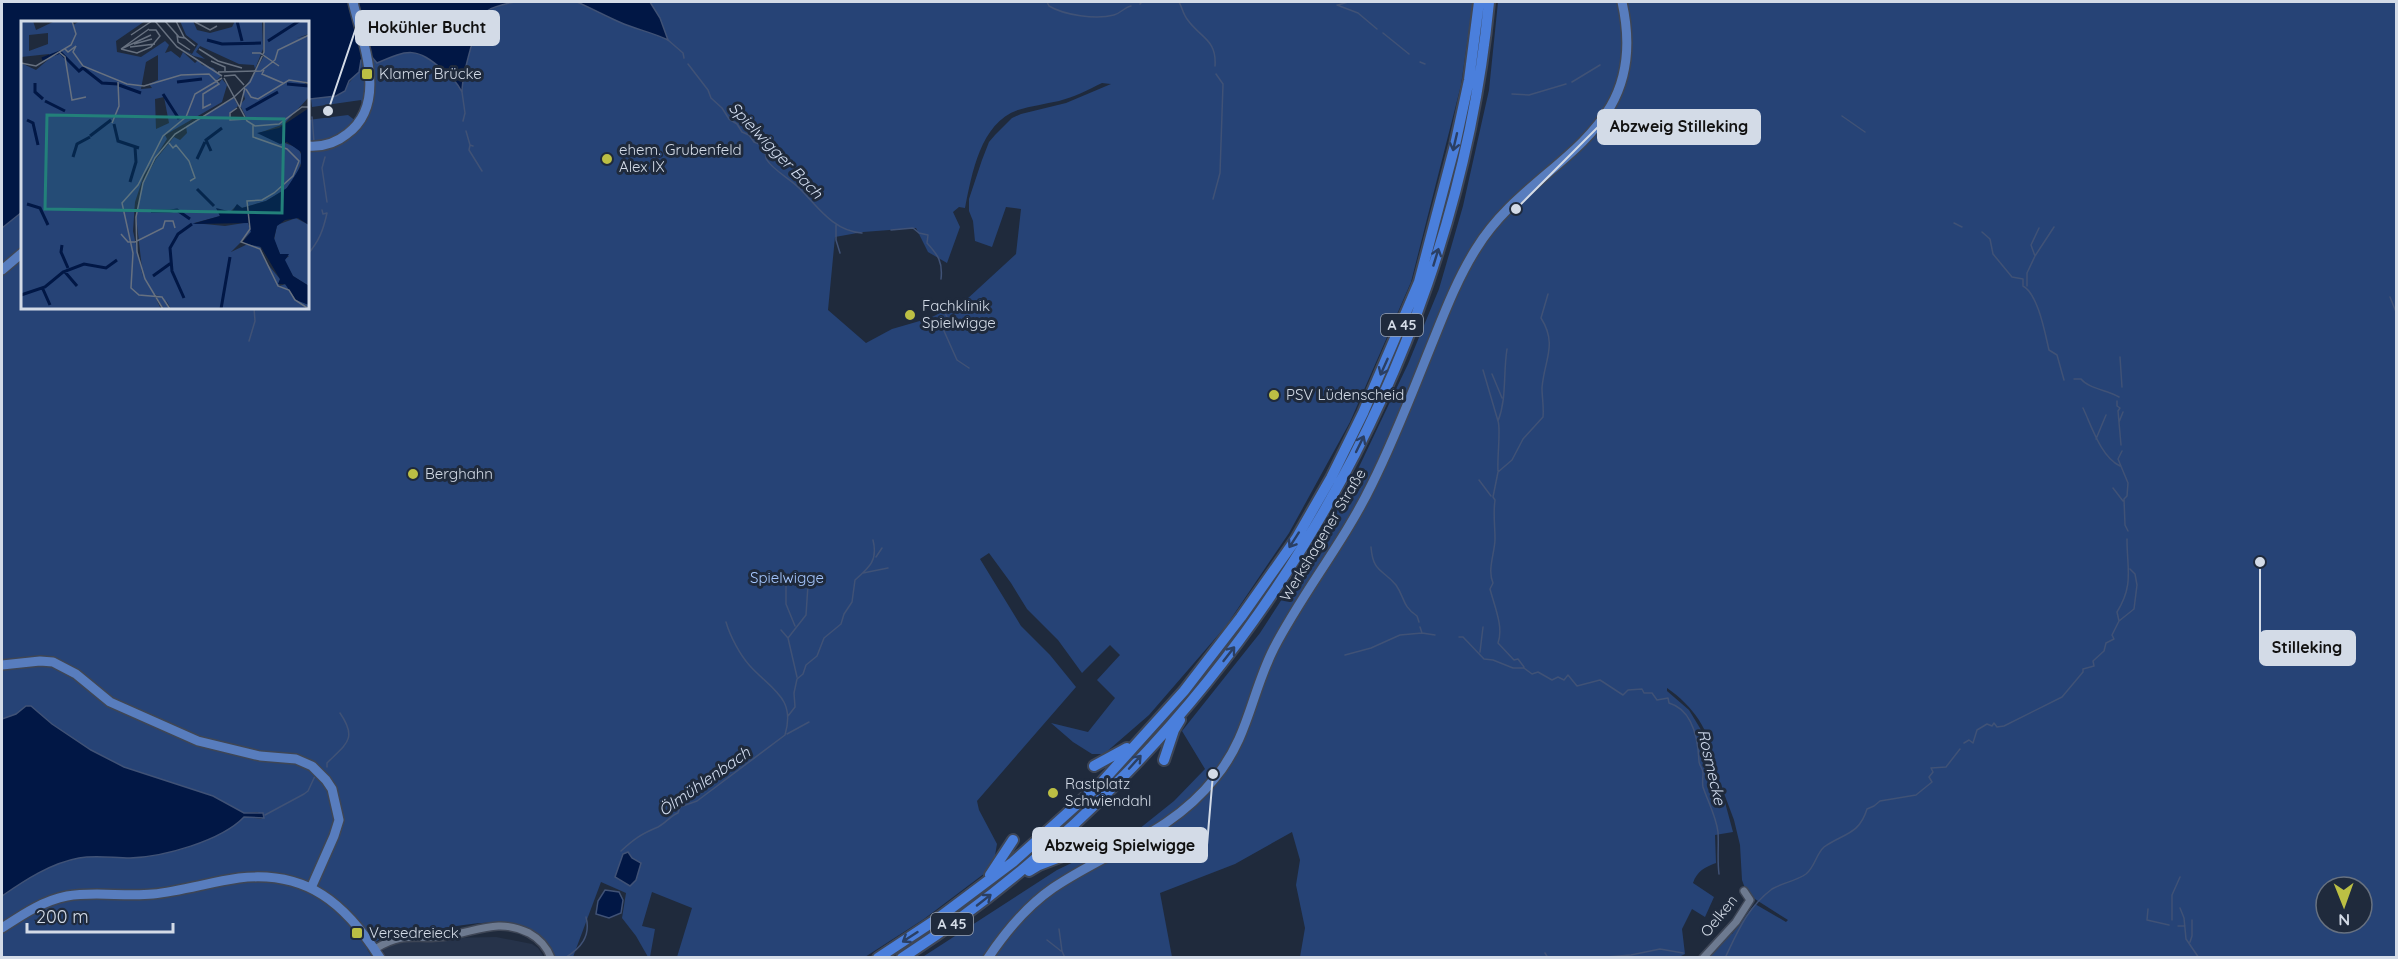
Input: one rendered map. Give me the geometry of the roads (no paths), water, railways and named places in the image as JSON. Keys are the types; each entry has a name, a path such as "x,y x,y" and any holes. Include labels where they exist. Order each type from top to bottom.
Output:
{"highway":[{"name":"A 45","path":"878,957 975,891 1050,831 1102,782 1154,725 1241,616 1296,539 1331,478 1368,402 1419,282 1455,145 1469,80 1479,2"},
{"name":"A 45","path":"902,957 946,929 1000,887 1058,840 1110,790 1193,700 1245,633 1301,550 1341,483 1402,351 1428,283 1449,214 1478,78 1489,2"},
{"path":"1164,760 1174,730 1193,700"},
{"path":"1094,766 1117,755 1154,725"},
{"path":"975,891 993,872 1013,840"},
{"path":"1000,887 1015,881 1039,865 1065,855"}],"main road":[{"path":"309,146 319,146 342,138 361,120 368,105 370,90 366,59 353,2"},
{"name":"Werkshagener Straße","path":"988,957 1007,931 1038,899 1072,876 1169,823 1199,797 1224,767 1242,735 1272,651 1372,484 1469,260 1493,225 1585,141 1611,105 1623,74 1626,53 1626,27 1622,2"},
{"path":"2,270 21,254"},
{"path":"2,665 53,662 76,674 110,702 198,741 260,756 296,759 312,766 332,789 339,820 311,888"},
{"path":"2,928 42,904 76,895 148,895 250,877 281,879 311,888 332,900 347,913 377,953"}],"street":[{"name":"Oelken","path":"1703,957 1744,912 1750,900 1744,891"},
{"path":"377,953 396,938 446,936 503,925 523,930 534,936 541,941 550,957"}],"waterway":[{"path":"1047,2 1049,6 1063,12 1089,17 1114,15 1131,6"},
{"path":"1150,2 1155,2"},
{"path":"1172,2 1188,2"},
{"path":"1179,2 1184,15 1210,44 1215,57 1215,66"},
{"path":"1190,2 1212,2"},
{"path":"1338,5 1348,2"},
{"path":"1337,5 1358,13 1377,29"},
{"path":"1383,33 1409,54"},
{"name":"Spielwigger Bach","path":"668,40 683,53 684,58"},
{"path":"1420,62 1425,64"},
{"name":"Spielwigger Bach","path":"688,64 708,90 711,98 722,108 729,119 765,151 766,159 773,167 798,187 833,222 851,231 862,233"},
{"path":"1572,82 1600,65"},
{"path":"1213,199 1220,173 1223,84 1216,74"},
{"path":"1512,94 1529,95 1566,84"},
{"path":"462,92 465,113 463,121"},
{"path":"1842,116 1865,132"},
{"path":"312,117 314,142"},
{"path":"466,131 470,145 473,146"},
{"path":"470,145 469,150 482,171"},
{"path":"325,157 322,168 327,202"},
{"path":"309,253 318,240 324,225 327,213 323,214 322,210"},
{"path":"1954,223 1962,227"},
{"path":"836,225 836,240 840,253"},
{"path":"2035,256 2054,227"},
{"name":"Spielwigger Bach","path":"891,230 913,228 919,233 928,235 927,243 937,255 940,263 941,279"},
{"path":"2027,286 2027,273 2035,256 2031,245 2039,228"},
{"path":"1982,232 1990,239 1993,254 2012,277 2023,279 2023,286 2033,297 2049,350 2057,355 2064,380"},
{"path":"1524,667 1518,659 1514,660 1498,643 1499,623 1490,589 1493,583 1491,567 1495,539 1495,500 1493,497 1498,472 1512,460 1523,439 1543,417 1542,388 1549,353 1549,336 1541,318 1548,294"},
{"path":"2390,297 2396,312"},
{"path":"249,341 255,321 254,309"},
{"name":"Spielwigger Bach","path":"944,311 949,321 944,331 957,360 969,368"},
{"path":"1498,471 1498,421 1503,404 1507,349"},
{"path":"2120,357 2122,387"},
{"path":"1483,370 1498,421"},
{"path":"1492,374 1502,398"},
{"path":"2074,379 2081,379 2089,385 2119,397"},
{"path":"2117,401 2117,406 2120,408 2118,411 2121,445"},
{"path":"2083,408 2102,449 2113,462 2120,466"},
{"path":"2119,422 2123,412"},
{"path":"2096,439 2106,415"},
{"path":"2122,451 2118,459 2128,483 2127,496 2124,499 2125,525 2128,531"},
{"path":"1479,480 1491,496"},
{"path":"2113,488 2123,501"},
{"path":"1964,743 1969,740 1973,743 1977,730 1987,724 1992,726 1994,723 1997,727 2004,726 2062,697 2083,672 2083,669 2094,666 2093,661 2104,651 2106,643 2114,639 2112,635 2119,621 2117,612 2128,585 2127,539"},
{"path":"788,716 795,707 794,693 797,679 803,674 806,665 817,656 824,638 841,624 852,602 855,580 872,563 873,540"},
{"name":"Rosmecke","path":"1371,547 1376,566 1396,585 1406,605 1417,616 1419,622"},
{"path":"876,557 882,548"},
{"path":"863,573 888,568"},
{"path":"2119,621 2134,609 2137,585 2135,574 2130,569"},
{"path":"797,677 788,638 806,615 808,585 806,576"},
{"path":"786,584 786,604 795,626"},
{"name":"Ölmühlenbach","path":"621,851 638,837 678,813 680,807 697,801 785,735 788,722 785,703 750,666 733,639 726,622"},
{"name":"Rosmecke","path":"1420,627 1422,633 1435,635"},
{"path":"1480,652 1483,627"},
{"path":"781,630 788,638"},
{"path":"1345,655 1371,648 1400,635 1422,633"},
{"name":"Rosmecke","path":"1459,637 1463,637 1484,659 1513,668 1524,668 1532,674 1538,672 1552,680 1558,677 1564,680 1568,675 1577,686 1600,680 1623,695 1628,690 1642,689 1644,693 1652,693 1657,700 1668,698 1669,703 1684,712 1693,726 1699,763 1703,771 1703,787 1717,826 1719,874"},
{"path":"327,767 327,763 344,746 349,735 340,713"},
{"path":"787,734 809,722"},
{"path":"1725,958 1744,920 1763,896 1772,889 1806,874 1824,847 1855,829 1864,818 1867,809 1880,801 1916,795 1932,782 1929,777 1933,772 1931,768 1946,767 1960,749"},
{"path":"265,815 308,791 315,776"},
{"path":"2172,920 2172,895 2180,877"},
{"path":"2180,908 2184,918 2186,939 2199,958"},
{"path":"2148,909 2147,920 2169,925"},
{"name":"Ölmühlenbach","path":"565,958 580,946 586,936 586,917"},
{"path":"2190,942 2192,920"},
{"path":"2178,926 2185,926"},
{"path":"1059,929 1065,958"},
{"path":"1047,940 1061,951"},
{"path":"1593,958 1631,955 1660,949 1683,953"},
{"path":"1545,953 1548,958"}],"place":[{"name":"Klamer Brücke","path":"367,74"},
{"name":"Hokühler Bucht","path":"328,111"},
{"name":"ehem. Grubenfeld Alex IX","path":"607,159"},
{"name":"Abzweig Stilleking","path":"1516,209"},
{"name":"Fachklinik Spielwigge","path":"910,315"},
{"name":"PSV Lüdenscheid","path":"1274,395"},
{"name":"Berghahn","path":"413,474"},
{"name":"Stilleking","path":"2260,562"},
{"name":"Abzweig Spielwigge","path":"1213,774"},
{"name":"Rastplatz Schwiendahl","path":"1053,793"},
{"name":"Versedreieck","path":"357,933"}],"park label":[{"name":"Spielwigge","path":"787,578"}]}
